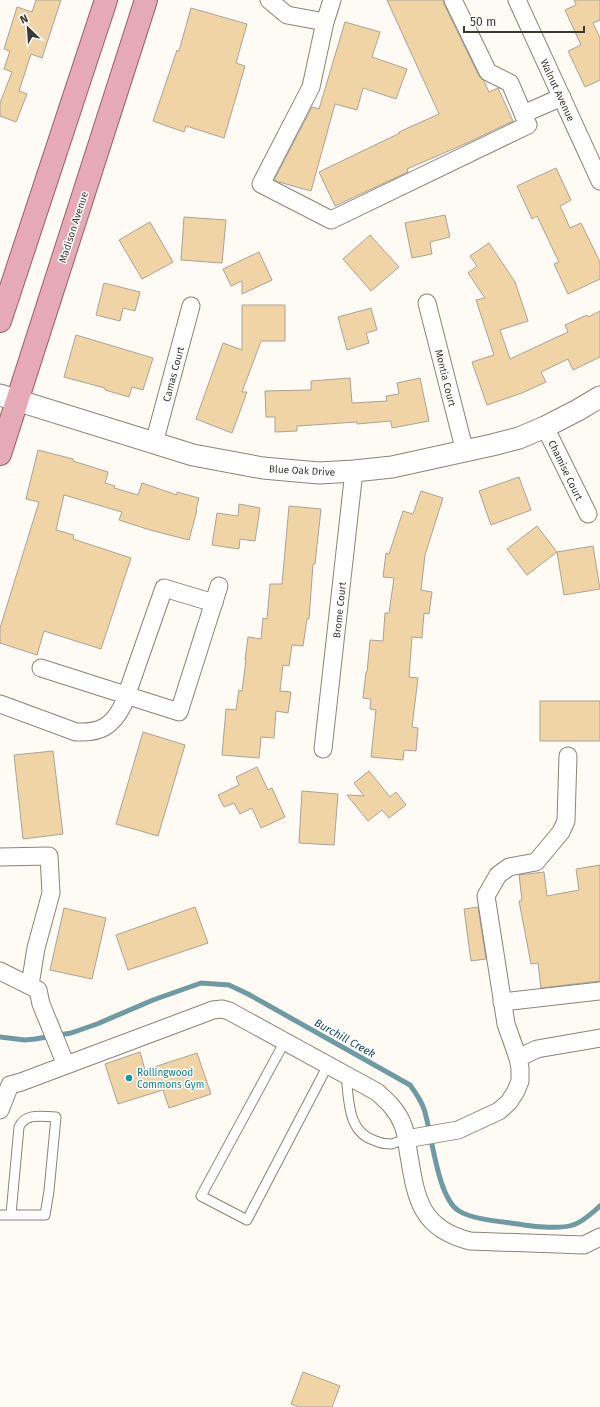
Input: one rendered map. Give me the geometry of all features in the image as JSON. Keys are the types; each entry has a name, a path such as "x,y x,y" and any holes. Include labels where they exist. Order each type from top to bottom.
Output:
{"main road":[{"path":"0,322 106,0"},
{"name":"Madison Avenue","path":"0,454 9,397 146,0"}],"street":[{"path":"268,0 287,15 325,22"},
{"path":"332,0 325,22 311,87 261,184 331,220 528,125 510,83 488,72 453,0"},
{"name":"Walnut Avenue","path":"517,0 562,97 594,152 600,181"},
{"path":"523,114 562,97"},
{"name":"Montia Court","path":"427,303 465,452"},
{"name":"Camas Court","path":"154,443 191,306"},
{"name":"Blue Oak Drive","path":"9,397 193,455 263,468 319,473 392,467 465,452 519,438 545,427 600,397"},
{"name":"Chamise Court","path":"545,427 588,514"},
{"name":"Brome Court","path":"323,749 354,471"},
{"path":"41,668 179,712 219,586"},
{"path":"0,704 76,732 89,733 101,730 111,723 118,715 164,588 214,603"},
{"path":"413,1138 458,1130 499,1111 509,1102 516,1091 520,1081 520,1068 506,1024 486,896 498,875 510,867 536,862 561,832 566,821 568,756"},
{"path":"0,857 49,856 51,893 36,948 30,985"},
{"path":"0,971 38,990 66,1065"},
{"path":"502,1002 600,990"},
{"path":"0,1110 5,1083 21,1082 213,1010 222,1009 229,1011 378,1092 391,1104 413,1138 416,1193 423,1209 441,1230 457,1238 470,1241 584,1245 600,1237"},
{"path":"518,1058 537,1049 600,1038"}],"lane":[{"path":"285,1041 201,1196 248,1220 328,1065"},
{"path":"346,1075 350,1107 355,1126 362,1135 370,1140 391,1144 413,1138"},
{"path":"0,1215 45,1214 50,1191 56,1117 33,1116 23,1121 19,1127 11,1214"}],"building":[{"path":"36,0 61,0 42,58 31,54 19,91 27,94 16,122 0,116 0,103 12,72 4,69 10,51 4,49 17,7 32,12"},
{"path":"387,0 443,0 479,76 484,81 489,92 498,88 513,121 407,169 408,172 335,206 319,172 400,133 399,132 439,114"},
{"path":"574,0 600,0 600,20 593,23 600,38 600,80 585,87 568,51 581,45 565,10 576,5"},
{"path":"191,8 247,24 236,63 245,66 224,138 186,126 184,132 153,121 177,50 179,51"},
{"path":"345,22 380,32 372,57 407,69 396,99 363,88 357,110 335,104 311,191 274,180 312,107 319,109"},
{"path":"556,168 571,200 560,206 570,228 581,223 600,262 600,279 568,294 554,264 559,262 537,216 532,219 517,186"},
{"path":"445,215 450,237 430,242 432,254 412,258 405,223"},
{"path":"184,217 226,220 222,263 181,260"},
{"path":"150,222 173,262 142,279 119,240"},
{"path":"370,235 399,267 371,291 343,259"},
{"path":"489,243 515,282 528,321 500,330 510,359 568,332 565,325 600,311 600,357 573,370 568,359 541,372 546,382 522,393 487,405 472,362 494,355 476,300 485,298 468,273 477,266 470,256"},
{"path":"259,252 272,280 242,294 242,281 231,286 223,269"},
{"path":"104,283 140,292 135,311 123,308 120,321 96,315"},
{"path":"242,305 285,305 285,341 261,341 242,392 247,392 232,433 196,419 223,343 242,350"},
{"path":"371,308 377,330 366,333 369,343 347,350 338,317"},
{"path":"76,335 153,358 143,390 132,387 129,397 105,390 105,388 64,377"},
{"path":"350,378 352,403 387,401 386,396 399,394 397,383 420,378 429,421 392,428 391,421 297,426 297,431 275,432 275,417 266,417 265,391 311,390 311,381"},
{"path":"38,450 73,459 73,461 108,472 105,483 115,486 114,488 138,495 142,483 177,495 177,492 199,498 189,540 119,520 122,512 64,495 56,530 74,535 73,539 131,558 101,649 44,631 37,655 0,643 0,628 39,502 26,499"},
{"path":"519,477 531,510 491,525 479,491"},
{"path":"421,491 443,498 425,555 421,590 432,592 429,614 424,613 422,638 412,637 409,677 418,678 412,727 418,728 416,751 404,750 403,760 371,757 376,710 370,709 371,699 363,698 370,640 383,641 385,613 389,613 394,578 383,577 386,553 389,554 403,511 413,514"},
{"path":"239,504 260,508 255,541 240,539 239,549 212,545 217,513 238,516"},
{"path":"289,506 321,509 315,564 313,564 309,619 307,619 303,646 292,645 289,666 283,665 280,691 291,692 288,713 276,711 274,738 261,737 259,758 222,755 226,709 236,710 239,690 242,691 248,637 261,639 263,618 267,619 270,584 282,584"},
{"path":"537,526 557,552 527,575 507,549"},
{"path":"593,546 600,589 564,595 557,552"},
{"path":"540,701 600,701 600,741 540,741"},
{"path":"143,732 185,745 158,836 116,824"},
{"path":"53,751 63,834 23,839 14,755"},
{"path":"257,767 268,790 272,788 285,817 261,828 252,808 240,814 234,803 224,807 218,795 239,785 236,777"},
{"path":"369,771 390,797 396,792 406,805 389,818 382,810 368,821 347,795 364,796 354,783"},
{"path":"302,791 338,794 334,845 299,843"},
{"path":"600,865 600,981 541,988 538,963 531,964 519,901 522,900 519,875 544,872 547,896 579,890 576,869"},
{"path":"195,907 208,943 128,970 116,935"},
{"path":"478,907 486,959 471,961 464,909"},
{"path":"64,908 106,918 92,979 50,970"},
{"path":"140,1052 145,1070 197,1053 211,1094 169,1108 163,1090 118,1104 105,1064"},
{"path":"303,1372 340,1386 332,1407 299,1407 291,1404"}],"waterway":[{"name":"Burchill Creek","path":"0,1037 25,1040 71,1033 97,1024 153,1000 201,983 229,985 248,994 410,1085 420,1099 424,1109 436,1164 445,1193 452,1204 459,1211 473,1217 490,1220 555,1227 577,1224 600,1206"}],"place":[{"name":"Rollingwood Commons Gym","path":"129,1078"}]}
